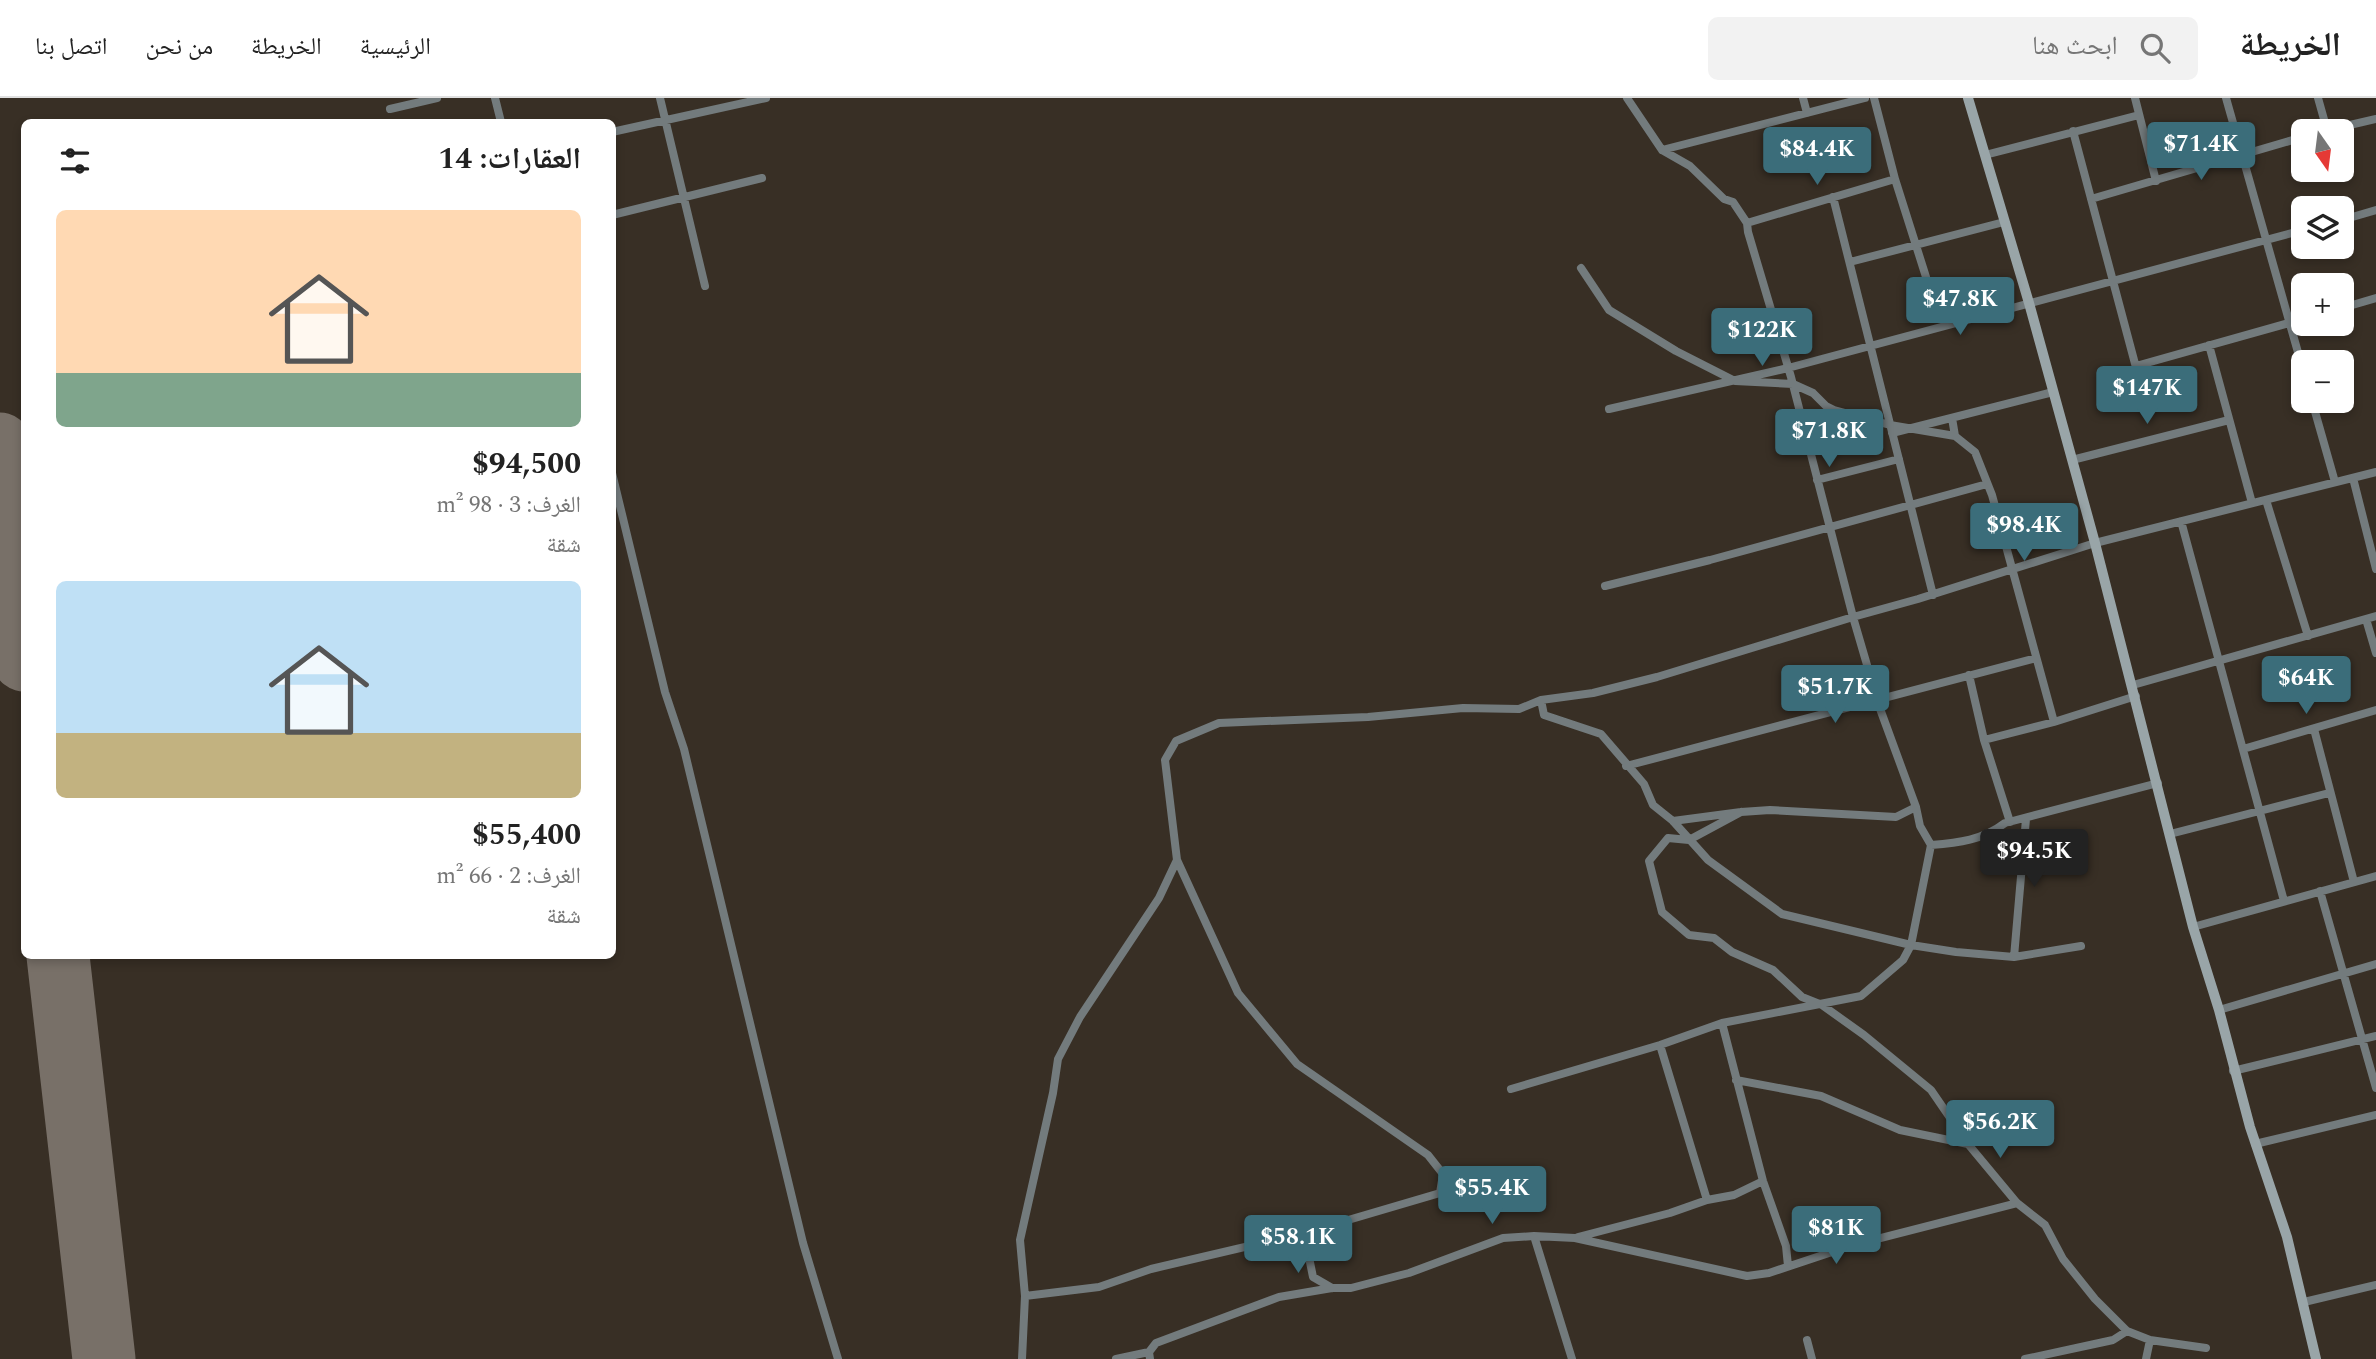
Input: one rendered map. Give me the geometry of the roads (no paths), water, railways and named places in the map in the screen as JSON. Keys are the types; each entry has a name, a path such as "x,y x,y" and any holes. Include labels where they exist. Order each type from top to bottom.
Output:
{"main road":[{"path":"1968,98 2029,303 2095,543 2233,1071 2287,1237 2316,1359"}],"street":[{"path":"390,109 437,98"},
{"path":"495,98 501,119"},
{"path":"660,98 705,286"},
{"path":"616,131 766,98"},
{"path":"1511,1089 1660,1045 1722,1023 1861,996 1903,960 1911,946 1931,845 1920,825 1853,617 1793,384 1747,223 1733,202 1724,199 1690,166 1662,150 1628,98"},
{"path":"1803,98 1807,113"},
{"path":"1662,150 1864,98"},
{"path":"1874,98 1895,179 1926,277"},
{"path":"2135,98 2156,181"},
{"path":"2226,98 2298,350"},
{"path":"2318,98 2322,119"},
{"path":"1984,155 2139,115"},
{"path":"2354,124 2376,119"},
{"path":"2073,131 2142,390"},
{"path":"2091,199 2291,141"},
{"path":"616,214 762,178"},
{"path":"1747,223 1895,179"},
{"path":"1833,197 1933,595"},
{"path":"2354,216 2376,210"},
{"path":"1850,262 2004,222"},
{"path":"1609,409 1788,368 2291,233"},
{"path":"1581,268 1609,310 1676,351 1735,381 1793,384 1813,393 1834,410 1891,429 1955,436 1975,452 1992,495 2010,570 2054,722"},
{"path":"2354,305 2376,300"},
{"path":"2136,366 2290,322"},
{"path":"2209,345 2252,503"},
{"path":"1910,429 2053,392"},
{"path":"2315,413 2335,482"},
{"path":"1952,418 1955,436"},
{"path":"2072,460 2229,419"},
{"path":"1817,480 1899,459"},
{"path":"1025,1296 1099,1287 1151,1269 1304,1233 1440,1193 1443,1174 1428,1155 1297,1064 1238,993 1177,860 1165,760 1176,741 1219,723 1368,717 1463,708 1519,709 1541,700 1593,693 1657,677 1933,595 2095,543 2376,472"},
{"path":"2353,478 2376,569"},
{"path":"1605,586 1987,484"},
{"path":"616,490 664,692 684,749 803,1243 838,1359"},
{"path":"2266,500 2308,636"},
{"path":"2181,522 2284,901"},
{"path":"1984,740 2054,722 2134,690 2218,661 2376,617"},
{"path":"2366,619 2376,653"},
{"path":"1626,766 2036,658"},
{"path":"1969,675 1984,740 2010,822"},
{"path":"1541,700 1544,715 1601,734 1644,784 1654,806 1673,821 1708,860 1782,914 1911,946 2014,957 2081,946"},
{"path":"2243,749 2376,710"},
{"path":"2314,729 2354,882"},
{"path":"1931,845 1990,835 2005,823 2158,783"},
{"path":"2170,834 2329,793"},
{"path":"1673,821 1770,810 1896,817 1916,807"},
{"path":"1741,812 1689,840 1668,838 1649,861 1661,912 1689,935 1714,938 1732,952 1773,970 1802,997 1822,1005 1864,1035 1931,1090 1968,1144 2017,1203 2045,1225 2063,1259 2095,1300 2127,1331 2150,1340 2206,1348"},
{"path":"2014,957 2026,818"},
{"path":"1022,1359 1025,1296 1020,1240 1058,1059 1080,1017 1159,898 1177,860"},
{"path":"2193,926 2376,876"},
{"path":"2320,891 2376,1088"},
{"path":"2219,1010 2376,964"},
{"path":"1722,1023 1763,1181 1786,1246 1788,1266"},
{"path":"2233,1071 2376,1036"},
{"path":"1660,1045 1707,1200"},
{"path":"1736,1080 1821,1096 1900,1129 1968,1144"},
{"path":"2255,1144 2376,1115"},
{"path":"1575,1238 1670,1213 1707,1200 1734,1195 1763,1181"},
{"path":"1116,1359 1150,1355 1156,1343 1279,1297 1332,1287 1351,1289 1409,1273 1503,1238 1575,1238 1747,1276 1769,1273 1853,1245 2017,1203"},
{"path":"1304,1233 1313,1277 1332,1287"},
{"path":"1534,1236 1572,1359"},
{"path":"2304,1303 2376,1284"},
{"path":"2025,1359 2113,1340 2127,1331"},
{"path":"1807,1340 1812,1359"},
{"path":"2146,1359 2150,1340"}]}
